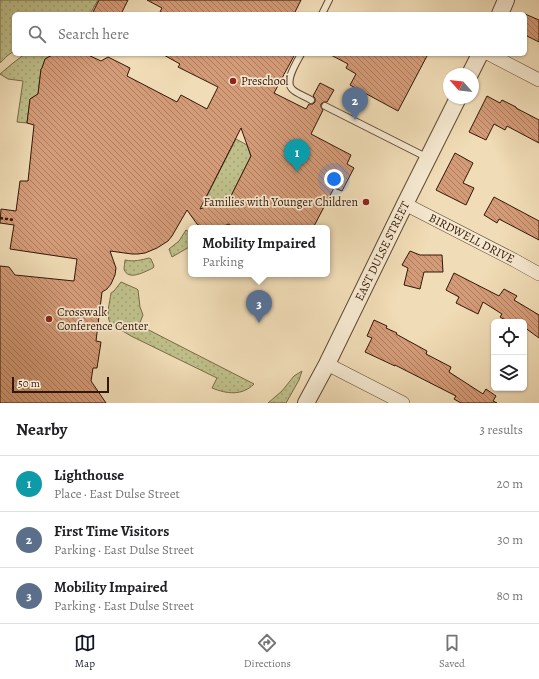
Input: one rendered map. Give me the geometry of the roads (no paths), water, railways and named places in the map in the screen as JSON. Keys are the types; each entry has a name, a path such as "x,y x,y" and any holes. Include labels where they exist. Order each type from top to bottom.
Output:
{"street":[{"path":"501,12 506,0"},
{"path":"473,68 479,56"},
{"path":"493,56 539,80"},
{"name":"EAST DULSE STREET","path":"306,403 327,364 455,104"},
{"name":"BIRDWELL DRIVE","path":"405,204 539,274"},
{"path":"327,364 403,403"}],"lane":[{"path":"323,12 329,0"},
{"path":"300,56 289,79 289,84 294,90 311,100"},
{"path":"325,106 428,158"}],"place":[{"name":"Preschool","path":"233,81"},
{"name":"First Time Visitors","path":"355,120"},
{"name":"Lighthouse","path":"297,172"},
{"name":"Families with Younger Children","path":"366,202"},
{"name":"Crosswalk Conference Center","path":"49,319"},
{"name":"Mobility Impaired","path":"259,323"}]}
